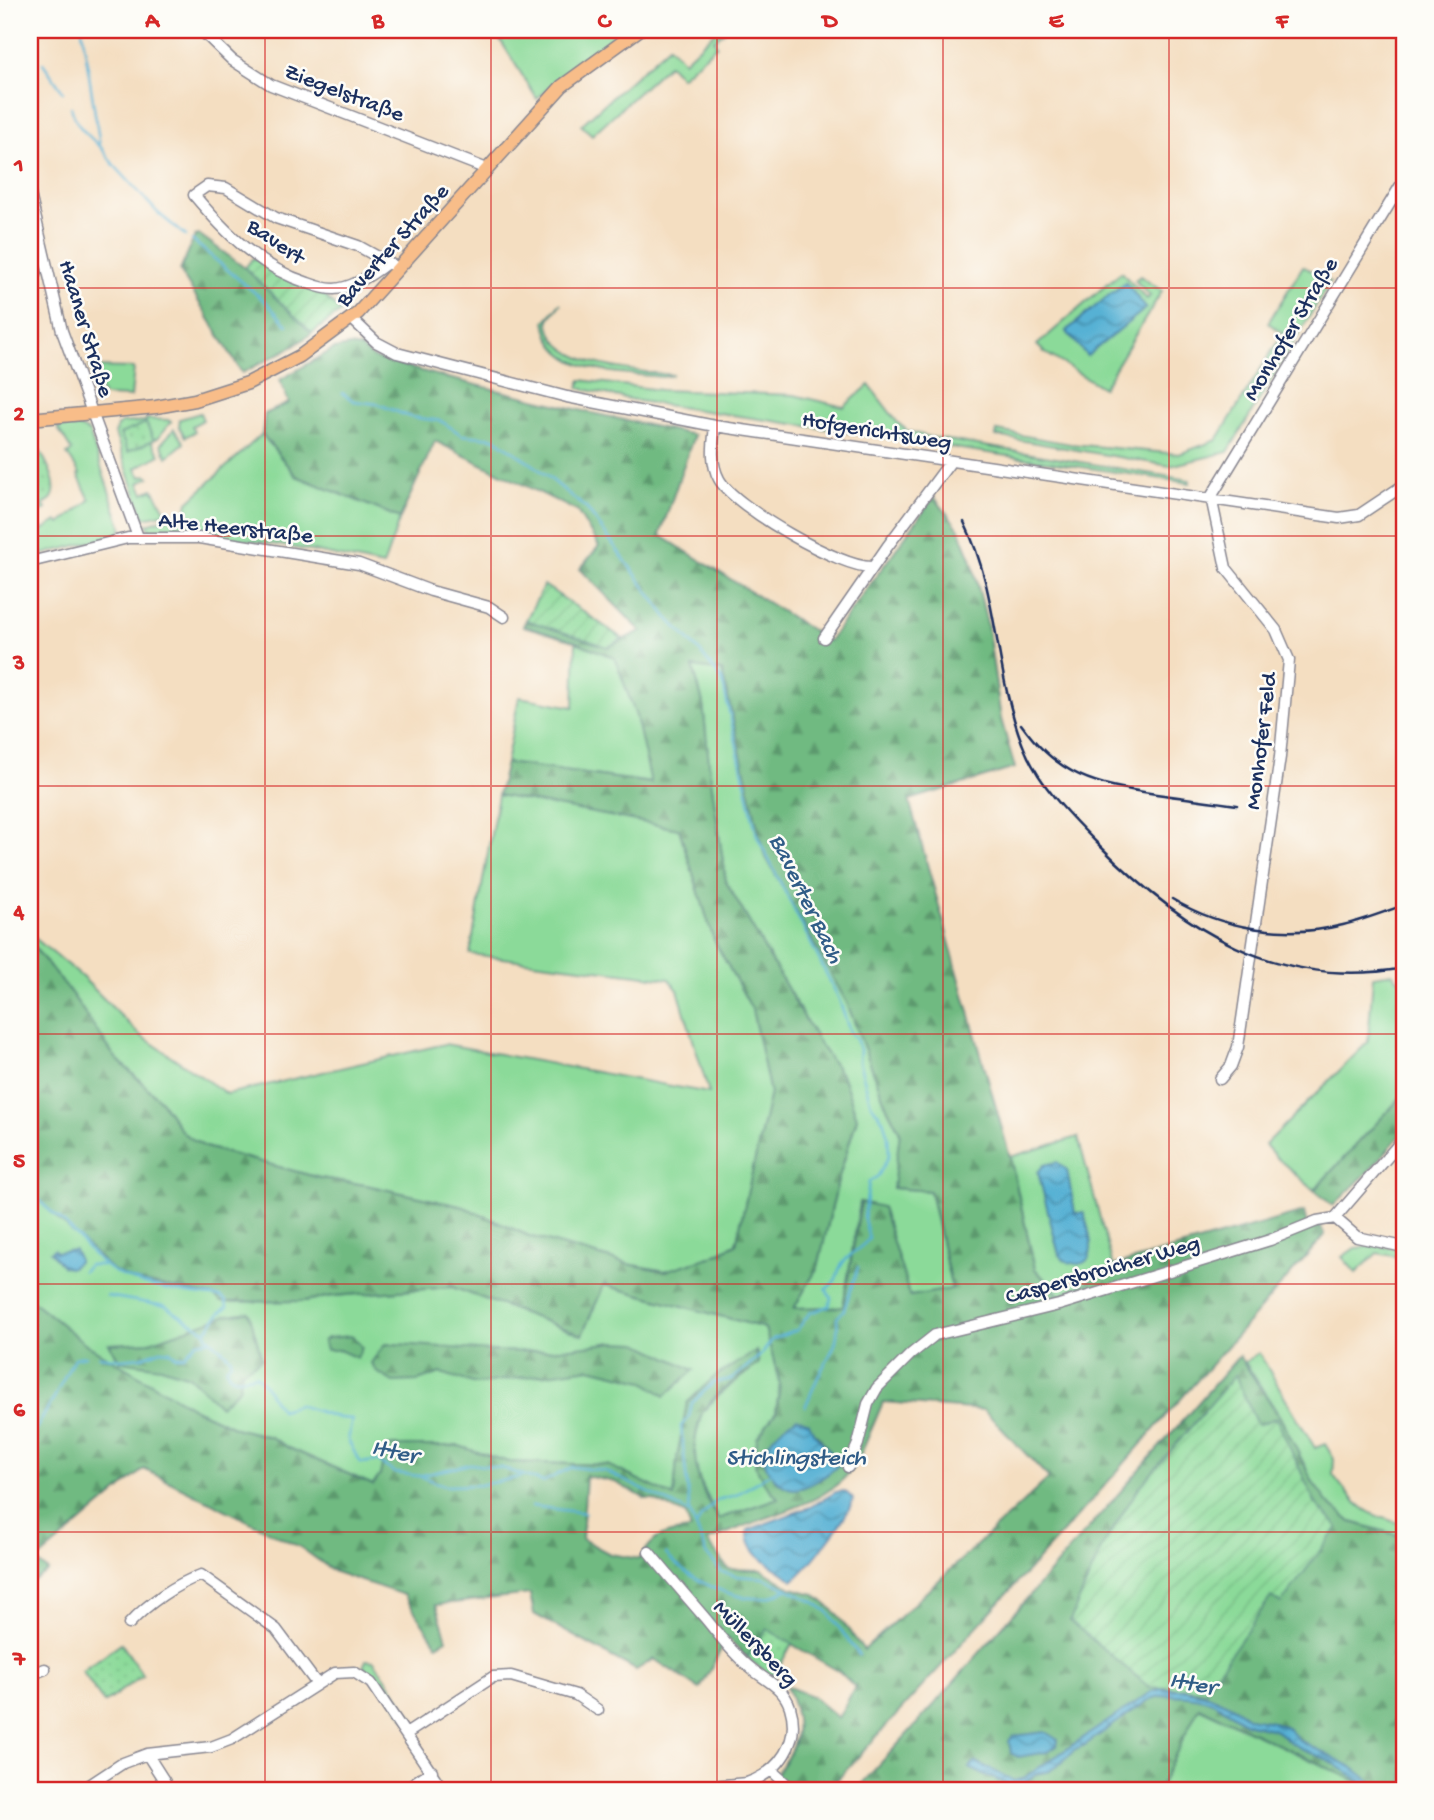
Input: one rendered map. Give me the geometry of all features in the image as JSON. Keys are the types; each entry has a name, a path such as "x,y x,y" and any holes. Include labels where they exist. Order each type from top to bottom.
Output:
{"main road":[{"name":"Baverter Straße","path":"93,413 180,403 236,387 300,356 352,319 393,265 487,169 562,86 639,30"},
{"name":"Haaner Straße","path":"30,419 93,413"}],"street":[{"name":"Ziegelstraße","path":"201,30 232,60 271,85 487,169"},
{"name":"Monhofer Straße","path":"1211,497 1404,180"},
{"name":"Bavert","path":"220,186 276,218 353,244 393,265 335,289 302,281 273,268 253,254 224,228 194,195 204,187 220,186"},
{"name":"Haaner Straße","path":"30,194 62,331 93,413"},
{"name":"Hofgerichtsweg","path":"352,319 376,342 397,353 567,397 715,426 1347,518 1370,510 1404,485"},
{"path":"93,413 138,537"},
{"path":"715,426 714,464 720,481 733,496 802,541 855,565 873,567"},
{"path":"824,638 951,461"},
{"name":"Monhofer Feld","path":"1211,497 1226,568 1276,629 1289,660 1280,757 1238,1047 1231,1066 1220,1079"},
{"name":"Alte Heerstraße","path":"30,562 89,546 138,537 212,540 330,558 489,607 504,617"},
{"path":"1404,1138 1335,1218 1357,1237 1404,1247"},
{"name":"Caspersbroicher Weg","path":"848,1467 859,1444 868,1404 877,1388 911,1354 935,1335 1059,1305 1335,1218"},
{"name":"Müllersberg","path":"649,1552 738,1657 782,1693 790,1707 791,1740 783,1758 772,1771"},
{"path":"129,1624 140,1612 189,1579 201,1575 276,1629 317,1684"},
{"path":"30,1675 45,1669"},
{"path":"82,1790 123,1763 147,1754 199,1749 224,1743 335,1673 354,1672 371,1683 443,1790"},
{"path":"406,1734 493,1677 511,1675 576,1695 597,1710"},
{"path":"147,1754 170,1790"},
{"path":"403,1790 432,1771"},
{"path":"666,1790 747,1783 772,1771 793,1790"}],"green space":[{"path":"494,30 625,30 560,77 537,99"},
{"path":"717,30 726,30 714,40 717,45 681,77 669,64 592,135 581,125 669,46 684,61"},
{"path":"200,235 245,268 312,333 294,346 242,373 180,271 195,236"},
{"path":"253,258 318,290 341,312 312,333 245,268"},
{"path":"1303,266 1330,282 1228,452 1170,466 996,436 997,431 1070,444 1179,454 1217,440 1283,333 1268,323"},
{"path":"1121,272 1147,299 1150,296 1135,280 1140,276 1162,291 1103,388 1037,345"},
{"path":"561,303 550,318 549,326 562,347 575,355 607,366 673,375 663,377 609,372 574,362 560,352 550,339 545,321"},
{"path":"349,346 361,348 374,358 448,378 694,435 660,535 829,641 934,497 959,529 971,558 987,623 1001,719 1015,768 909,800 1010,1157 1035,1269 1060,1296 1093,1280 1113,1266 1304,1212 1308,1229 1320,1226 1325,1235 1077,1517 828,1790 763,1790 787,1757 795,1738 796,1718 786,1686 812,1696 838,1718 855,1687 840,1672 767,1630 747,1658 727,1638 700,1689 654,1659 636,1670 534,1614 530,1594 436,1605 447,1639 437,1645 404,1595 335,1572 300,1547 144,1469 36,1561 48,1571 30,1583 30,1299 87,1345 195,1409 238,1429 270,1437 373,1485 380,1475 386,1446 459,1446 508,1462 608,1465 674,1497 677,1459 687,1403 713,1378 756,1351 759,1363 723,1390 703,1412 695,1442 696,1466 702,1488 718,1519 778,1498 765,1484 755,1465 757,1438 776,1412 780,1384 765,1328 604,1285 582,1335 452,1287 333,1296 305,1301 222,1302 214,1296 132,1280 111,1269 30,1192 30,942 71,993 115,1057 161,1101 183,1133 205,1147 320,1178 366,1185 464,1207 529,1236 628,1264 665,1271 710,1257 736,1244 770,1093 752,1009 714,940 679,829 498,795 506,763 651,783 636,716 615,658 574,641 523,626 526,620 608,647 641,631 580,569 599,546 577,511 435,441 400,518 296,476 262,434 265,414 289,403 280,380 334,349","holes":["693,667 722,671 764,854 847,1003 886,1105 900,1132 893,1188 930,1191 952,1289 910,1296 882,1207 861,1202 843,1307 794,1308 818,1267 839,1177 857,1118 843,1077 820,1045 726,882 703,703","883,1402 984,1410 1049,1478 864,1650 834,1611 814,1594 791,1588 762,1570 728,1569 707,1541 814,1499 838,1484 858,1461","817,1434 839,1463 808,1485 789,1487 776,1480 772,1474 767,1459 767,1444","586,1476 615,1482 646,1499 652,1499 686,1515 691,1530 661,1536 650,1544 640,1559 610,1554 582,1539"]},
{"path":"89,367 134,368 131,397 105,396 97,386"},
{"path":"581,380 661,390 794,395 844,407 869,385 898,423 908,431 929,437 1190,480 1190,483 638,401 578,388"},
{"path":"200,413 203,420 192,426 195,432 185,437 179,426 180,419"},
{"path":"146,419 171,422 158,438 151,441 160,455 136,468 141,477 149,477 139,483 144,493 153,489 167,513 144,518 115,434 117,426 122,423"},
{"path":"146,423 154,440 128,452 120,434"},
{"path":"57,427 79,427 89,432 122,529 117,535 40,555 30,547 30,533 40,526 43,530 57,521 60,524 90,500 78,475 80,474 67,454 72,451"},
{"path":"174,429 184,443 167,457 161,444"},
{"path":"262,434 296,476 400,518 383,566 267,543 150,531 147,524 186,512 188,502"},
{"path":"30,435 48,466 54,484 52,498 43,505 46,509 34,516 30,513"},
{"path":"544,585 623,639 608,647 526,620"},
{"path":"576,641 615,658 636,716 652,783 506,763 519,697 574,707"},
{"path":"693,666 722,671 743,759 812,939 847,1003 886,1105 900,1133 893,1188 930,1191 952,1289 910,1296 882,1208 860,1202 843,1307 794,1308 818,1267 839,1177 857,1118 843,1077 820,1045 726,882 703,703"},
{"path":"498,795 679,829 714,940 752,1009 770,1093 736,1244 710,1257 665,1271 628,1264 529,1236 464,1207 366,1185 320,1178 205,1147 183,1133 161,1101 115,1057 71,993 30,942 30,934 82,977 140,1035 227,1094 445,1044 709,1093 678,990 669,979 470,954"},
{"path":"1392,973 1404,985 1404,1094 1314,1190 1265,1145 1368,1042 1373,976"},
{"path":"1404,1094 1404,1131 1371,1169 1333,1206 1314,1190"},
{"path":"1078,1137 1113,1266 1093,1280 1060,1296 1035,1269 1010,1157"},
{"path":"30,1192 111,1269 132,1280 214,1296 222,1302 305,1301 333,1296 452,1287 582,1335 604,1285 765,1328 780,1384 776,1412 757,1438 765,1484 778,1498 718,1519 696,1472 694,1444 702,1412 722,1392 759,1363 756,1351 687,1403 677,1459 674,1498 608,1465 508,1462 459,1446 380,1475 373,1485 270,1437 238,1429 195,1409 87,1345 30,1299"},
{"path":"1378,1246 1404,1250 1404,1258 1377,1253 1356,1273 1342,1257 1355,1248"},
{"path":"249,1312 262,1359 242,1371 239,1389 220,1406 189,1376 161,1367 120,1361 109,1344 150,1342 227,1315"},
{"path":"352,1336 362,1347 357,1358 339,1350 326,1350 323,1341 327,1338"},
{"path":"613,1342 638,1343 694,1370 665,1396 643,1381 590,1368 476,1384 441,1373 418,1381 393,1382 377,1372 371,1363 385,1344 514,1351 557,1350"},
{"path":"1259,1353 1315,1448 1325,1444 1334,1459 1333,1475 1341,1486 1355,1502 1370,1513 1404,1524 1404,1537 1351,1522 1327,1503 1314,1484 1280,1417 1245,1362"},
{"path":"1239,1356 1280,1417 1314,1484 1328,1503 1351,1522 1404,1537 1404,1790 1366,1790 1356,1781 1199,1707 1158,1790 856,1790 933,1706"},
{"path":"1235,1375 1257,1425 1276,1418 1316,1504 1338,1527 1281,1603 1271,1597 1205,1690 1149,1687 1070,1621 1103,1545 1138,1489"},
{"path":"767,1629 792,1644 773,1677 747,1658"},
{"path":"121,1643 143,1675 104,1703 82,1671"},
{"path":"366,1660 374,1661 414,1719 406,1720 375,1674 363,1667"},
{"path":"1198,1707 1356,1781 1366,1790 1158,1790"}],"water":[{"path":"1125,282 1146,308 1087,356 1066,331"},
{"path":"1057,1162 1067,1170 1075,1213 1084,1213 1090,1234 1090,1254 1088,1259 1080,1264 1069,1262 1059,1255 1038,1172 1044,1165"},
{"path":"54,1249 56,1252 74,1250 78,1262 70,1268 63,1267 50,1252"},
{"name":"Stichlingsteich","path":"797,1418 809,1423 813,1432 840,1463 818,1480 793,1489 787,1488 774,1478 765,1460 769,1443 774,1436"},
{"path":"845,1491 853,1499 850,1507 818,1554 793,1580 763,1560 752,1547 748,1530 810,1507 836,1492"},
{"path":"1182,1689 1205,1694 1230,1705 1249,1718 1287,1727 1299,1740 1352,1767 1382,1790 1370,1790 1338,1766 1291,1743 1274,1730 1243,1721 1212,1702 1173,1695 1147,1701 1085,1745 1075,1749 1063,1762 1049,1771 1036,1774 1022,1786 1008,1785 969,1768 976,1762 1014,1781 1022,1779 1153,1691"},
{"path":"1045,1732 1058,1740 1057,1746 1047,1752 1018,1757 1011,1753 1009,1741 1013,1736"}],"waterway":[{"name":"Baverter Bach","path":"82,30 100,146 158,213 186,236"},
{"path":"43,63 63,92"},
{"path":"71,107 79,125 99,146"},
{"name":"Baverter Bach","path":"192,240 266,302 287,325"},
{"name":"Baverter Bach","path":"342,393 354,401 378,404 410,417 441,421 462,435 494,438 535,466 587,509 667,617 722,680 757,836 839,999 850,1032 860,1050 859,1062 871,1104 883,1120 888,1136 889,1156 878,1176 869,1182 864,1219 869,1239 844,1261 836,1280 826,1289 831,1298 829,1306 810,1313 797,1330 773,1339 761,1355 732,1379 713,1383 692,1403 689,1417 681,1426 690,1513"},
{"name":"Itter","path":"30,1184 42,1203 111,1270 150,1286 221,1297 226,1301 227,1307 206,1332 231,1358 226,1368 228,1373 238,1378 256,1375 281,1410 298,1405 339,1418 352,1419 348,1440 360,1463 377,1461 395,1473 419,1476 470,1464 502,1468 543,1482 572,1467 605,1471 690,1513 708,1556 722,1572 764,1578 827,1611 859,1655"},
{"path":"83,1271 89,1265 105,1265"},
{"path":"805,1407 833,1348 838,1328 837,1318 844,1310 858,1267"},
{"path":"107,1296 165,1306 206,1332"},
{"path":"99,1356 121,1359 142,1357 161,1350 184,1356 197,1342 212,1340"},
{"path":"30,1439 74,1358 85,1356"},
{"path":"696,1527 701,1517 717,1500 736,1495 772,1472"},
{"path":"419,1476 446,1486 480,1485 521,1477"},
{"path":"532,1506 586,1513"},
{"path":"666,1554 686,1572 713,1588 728,1593 757,1598 772,1596 785,1590"}],"railway":[{"path":"964,522 984,576 1006,688 1022,743 1045,785 1087,833 1130,875 1164,903 1199,927 1236,947 1274,962 1315,970 1358,973 1404,968"},
{"path":"1021,724 1049,756 1064,767 1096,782 1134,791 1237,805"},
{"path":"1172,899 1212,918 1277,931 1343,925 1404,905"}]}
